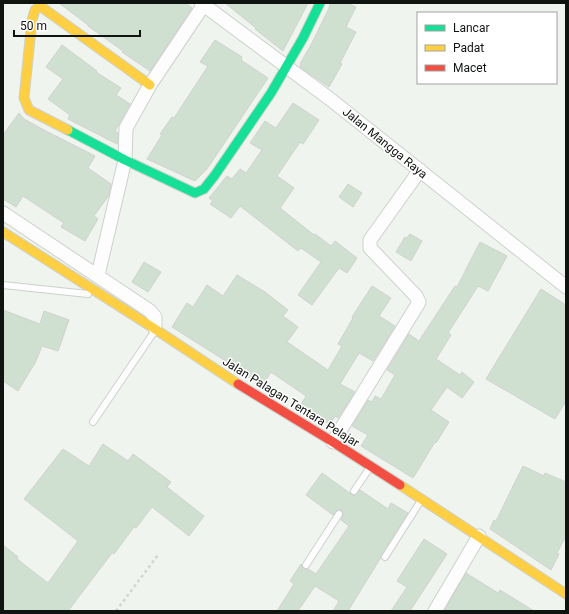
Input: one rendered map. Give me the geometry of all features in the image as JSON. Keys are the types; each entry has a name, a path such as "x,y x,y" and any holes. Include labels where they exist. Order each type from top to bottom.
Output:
{"main road":[{"path":"150,85 40,6 36,10 32,20 24,98 29,110 124,160 195,193 204,189 271,93 304,38 320,3"},
{"name":"Jalan Palagan Tentara Pelajar","path":"3,232 155,329 242,387 371,466 566,594"}],"street":[{"name":"Jalan Mangga Raya","path":"203,4 396,150 564,282"},
{"path":"98,275 124,160 126,128 150,85 203,4"},
{"path":"333,442 419,302 416,296 370,248 370,240 420,170"},
{"path":"3,213 150,311 155,317 155,329"},
{"path":"435,611 479,536"}],"lane":[{"path":"3,285 73,294 102,295"},
{"path":"93,422 155,329"},
{"path":"354,491 371,466"},
{"path":"385,557 422,499"},
{"path":"306,564 339,514"}],"path":[{"path":"116,611 158,555"}],"building":[{"path":"59,3 186,3 192,8 150,71 122,52 123,51"},
{"path":"225,3 308,3 283,51"},
{"path":"330,3 347,3 356,7 346,27 356,32 340,63 342,64 329,87 300,67 300,64 312,43"},
{"path":"215,40 242,57 241,60 268,78 207,169 195,181 147,159 162,135 160,134 172,117 174,118 208,66 200,62"},
{"path":"62,45 97,71 96,72 121,88 116,95 130,104 115,131 118,133 117,144 68,119 70,115 48,99 63,79 46,67"},
{"path":"293,103 319,120 303,144 300,142 277,176 294,188 280,208 314,235 315,234 331,246 335,241 357,258 347,273 339,268 312,305 298,295 321,262 301,248 298,251 240,206 231,218 210,204 213,201 209,198 227,176 232,179 240,169 246,173 262,150 250,143 265,121 276,128"},
{"path":"19,113 24,119 95,156 88,168 111,184 109,195 94,216 98,219 85,241 61,227 64,223 23,196 16,207 3,199 3,135"},
{"path":"348,184 362,193 353,207 339,197"},
{"path":"410,234 422,241 411,261 396,252 405,237 407,238"},
{"path":"480,242 507,256 488,291 478,286 448,333 451,335 436,359 460,375 462,372 474,382 462,398 447,387 431,410 449,422 413,478 361,446 368,435 352,426 368,400 372,402 375,396 381,399 395,375 387,370 409,334 419,341 455,286 457,287"},
{"path":"144,262 161,272 148,292 132,282"},
{"path":"237,275 265,292 288,310 283,316 298,327 287,342 328,370 342,346 338,344 353,318 352,317 372,286 391,298 379,316 395,326 373,361 359,353 340,384 355,392 338,418 335,416 330,425 300,406 306,396 271,372 263,385 259,384 172,327 187,303 193,307 207,285 223,296"},
{"path":"541,289 566,305 566,401 555,419 486,379"},
{"path":"3,310 40,324 44,311 69,320 58,351 42,346 35,363 18,391 3,381"},
{"path":"103,444 128,461 133,454 171,482 167,487 204,516 189,536 152,507 136,528 134,527 114,554 112,553 68,611 3,611 3,545 18,557 17,559 48,583 78,541 24,499 63,449 89,466"},
{"path":"523,466 544,476 545,473 566,482 566,536 557,553 559,554 551,570 490,529 494,520 496,521"},
{"path":"322,473 354,496 360,490 388,509 391,503 408,513 348,611 333,611 339,601 315,586 298,611 277,611 294,584 290,581 301,564 303,569 308,569 316,574 349,526 341,520 343,515 342,510 337,510 333,515 306,495"},
{"path":"424,539 447,554 410,611 391,611 407,587 397,581"},
{"path":"466,573 498,593 500,590 534,611 444,611"}],"traffic: fast":[{"path":"68,130 125,160 195,193 204,189 271,93 303,38 320,3"}],"traffic: slow":[{"path":"68,130 29,110 24,98 32,20 35,10 40,6 150,85"},
{"path":"3,232 238,384"},
{"path":"400,485 566,594"}],"traffic: jam":[{"path":"238,384 400,485"}]}
